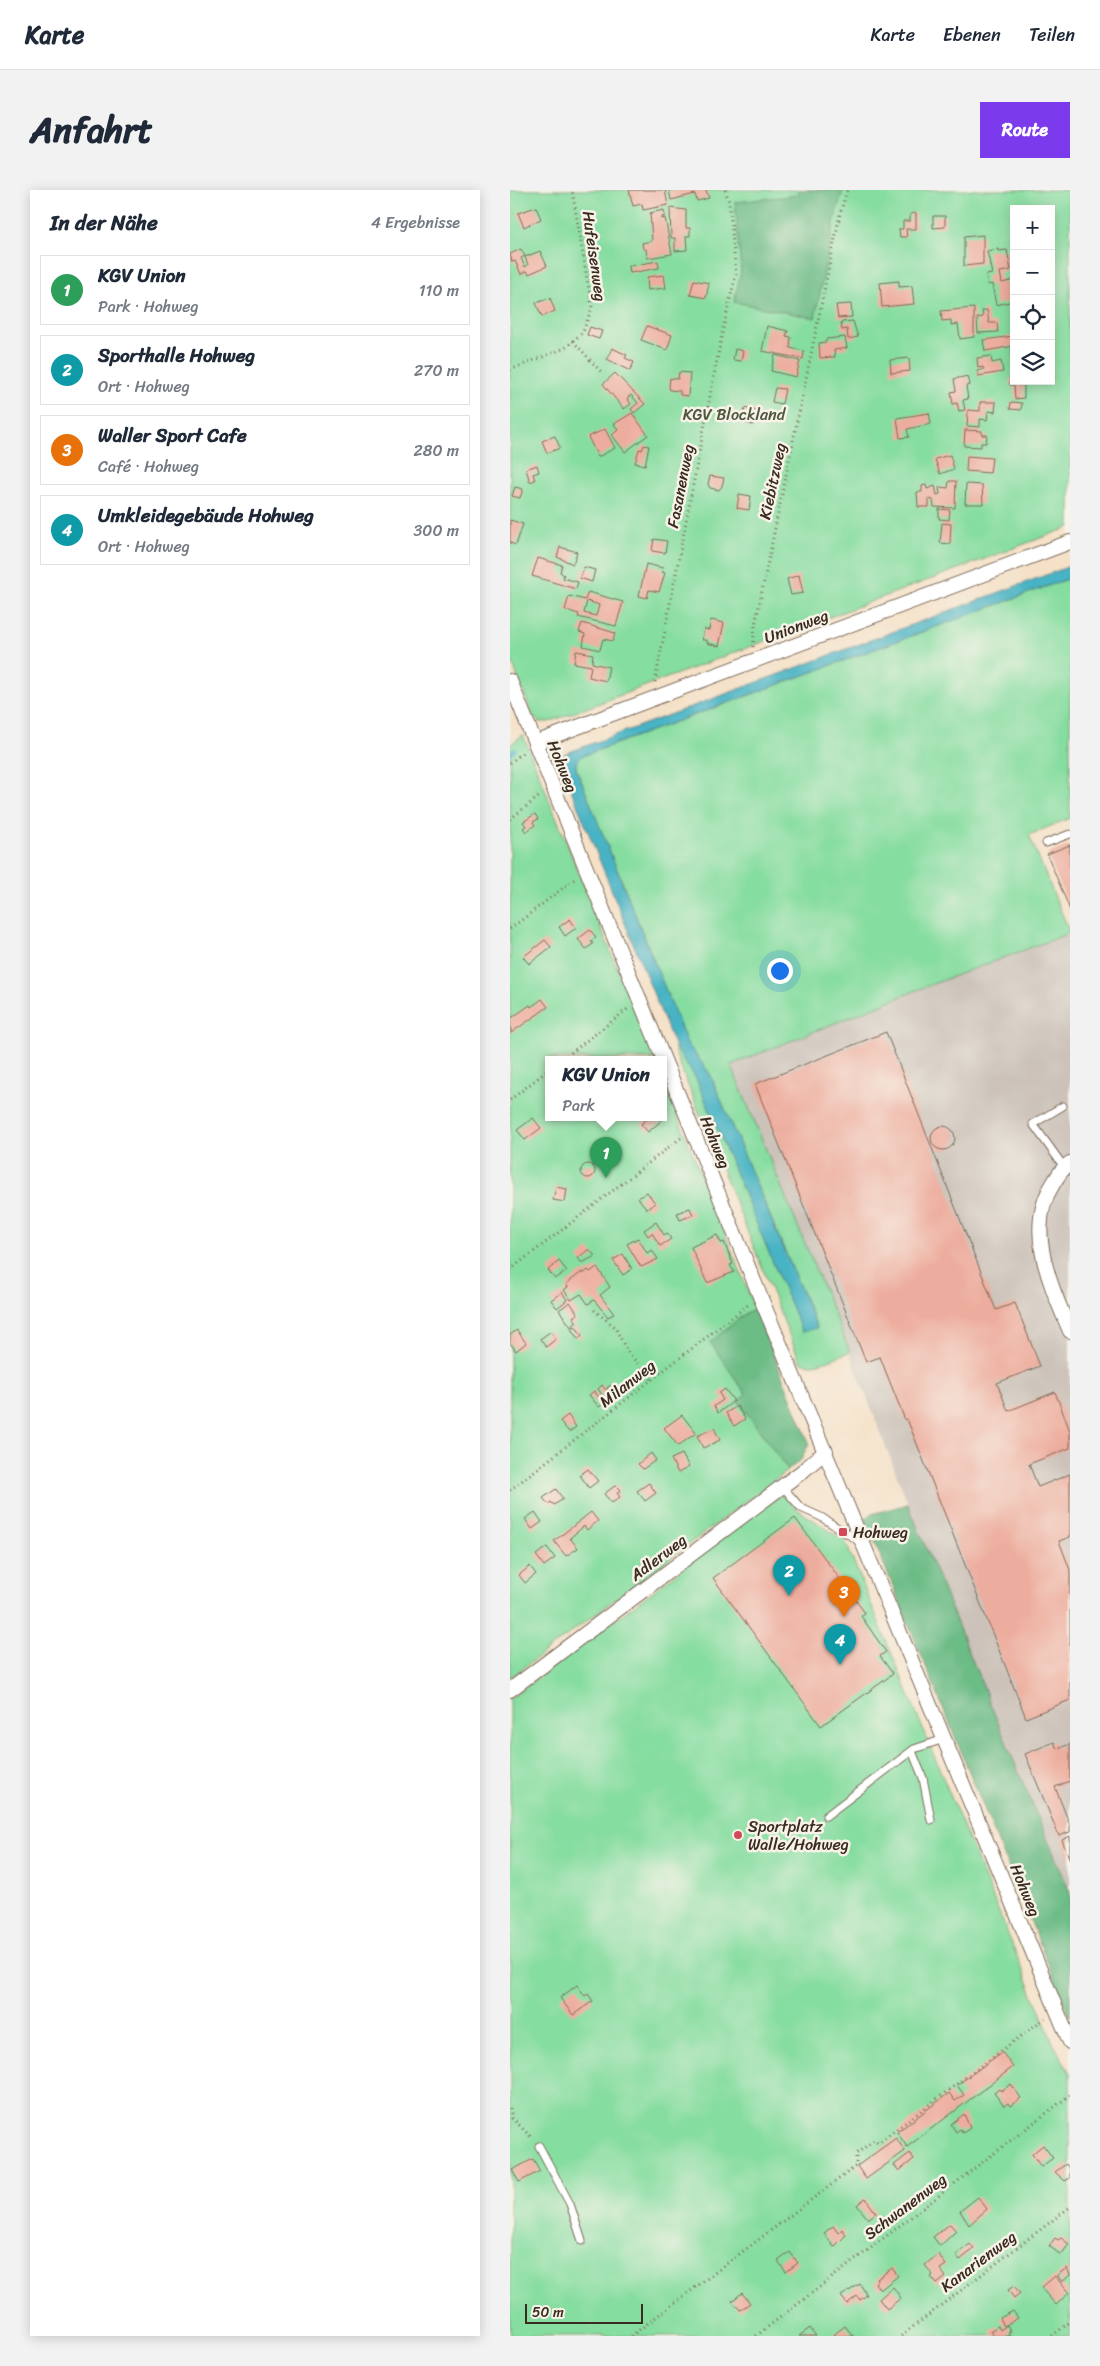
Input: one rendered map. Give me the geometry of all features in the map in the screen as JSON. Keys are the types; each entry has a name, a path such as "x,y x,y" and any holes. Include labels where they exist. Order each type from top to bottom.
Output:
{"street":[{"name":"Unionweg","path":"535,743 1070,542"},
{"name":"Hohweg","path":"510,681 662,1056"},
{"name":"Hohweg","path":"667,1068 1070,2042"},
{"path":"1067,1165 1047,1193 1039,1221 1041,1246 1053,1288 1070,1331"},
{"name":"Adlerweg","path":"510,1690 826,1451"}],"lane":[{"path":"1046,844 1070,834"},
{"path":"1063,1106 1033,1124 1067,1165"},
{"path":"782,1486 802,1508 864,1545"},
{"path":"826,1816 912,1751 944,1739"},
{"path":"912,1751 923,1778 931,1820"},
{"path":"539,2146 570,2204 582,2241"}],"path":[{"name":"Hufeisenweg","path":"510,370 565,348 583,332 592,307 572,190"},
{"name":"Fasanenweg","path":"652,698 736,274 730,201 725,190"},
{"name":"Kiebitzweg","path":"752,661 755,625 838,224 847,190"},
{"path":"573,341 603,374"},
{"path":"510,819 553,786"},
{"path":"510,929 587,870"},
{"path":"567,1056 639,1000"},
{"path":"510,1100 545,1072"},
{"path":"510,1270 692,1129"},
{"name":"Milanweg","path":"510,1490 760,1296"},
{"path":"594,1310 614,1327 627,1351 652,1380"},
{"path":"631,2336 856,2166 856,2154 874,2140 878,2143 1056,2009"},
{"name":"Schwanenweg","path":"756,2336 1070,2095"},
{"path":"510,2108 512,2118 539,2146"},
{"name":"Kanarienweg","path":"901,2336 1070,2207"},
{"path":"1052,2336 1070,2322"}],"shaded area":[{"path":"1070,933 1070,1892 908,1504 851,1356 731,1065 917,990"}],"green space":[{"name":"KGV Blockland","path":"510,190 1070,190 1070,527 549,722 539,722 533,717 510,657"},
{"path":"798,190 843,190 835,217 815,318 734,302 741,271 735,202 799,195"},
{"path":"1070,578 1070,818 1029,835 1070,933 917,990 731,1065 850,1352 818,1363 805,1363 800,1361 675,1053 675,1047 696,1078 802,1332 817,1327 710,1074 687,1043 576,768 576,762 582,756"},
{"path":"523,735 653,1056 545,1056 545,1121 667,1121 667,1089 756,1311 747,1312 711,1342 746,1394 739,1401 788,1470 510,1678 510,745"},
{"path":"756,1311 809,1443 801,1460 788,1470 738,1401 746,1394 710,1342 747,1312"},
{"name":"Sportplatz Walle/Hohweg","path":"783,1493 797,1509 845,1541 1053,2043 1070,2073 1070,2336 510,2336 510,1699"},
{"path":"908,1504 1070,1892 1070,2017 865,1518 872,1514"}],"water":[{"path":"1070,566 1070,578 582,756 576,762 576,768 687,1043 710,1074 817,1328 802,1332 696,1078 675,1047 559,760 564,754"}],"building":[{"path":"629,190 665,190 668,205 643,210 642,204 633,206"},
{"path":"669,190 706,190 709,198 697,201 695,194 671,200"},
{"path":"536,207 541,219 524,227 518,213"},
{"path":"670,208 686,210 686,228 690,228 690,236 686,236 687,250 675,251 675,238 671,238"},
{"path":"664,210 665,216 662,219 665,218 672,254 647,258 646,249 643,249 642,243 652,241 650,213"},
{"path":"916,213 916,229 906,229 907,237 900,237 899,229 903,229 903,221 910,221 910,214"},
{"path":"933,216 945,216 945,227 933,228"},
{"path":"983,235 983,264 964,266 964,237"},
{"path":"521,249 525,256 521,258 525,267 528,265 525,257 540,251 547,266 529,274 527,271 521,274 515,261 512,262 510,254"},
{"path":"1007,250 1010,270 1000,272 1002,283 1010,281 1010,302 996,305 992,284 988,285 986,275 992,274 987,251"},
{"path":"658,261 659,268 630,273 629,266"},
{"path":"664,275 666,288 648,290 647,277"},
{"path":"694,280 709,283 706,298 690,295"},
{"path":"899,281 899,287 912,286 914,304 882,307 880,283"},
{"path":"550,298 555,311 542,317 536,303"},
{"path":"851,304 852,317 838,318 836,305"},
{"path":"974,308 974,337 960,339 958,324 951,325 951,320 942,321 941,311"},
{"path":"987,310 989,323 997,323 998,332 978,333 977,318 983,317 982,311"},
{"path":"853,321 858,337 848,339 847,329 842,330 841,322"},
{"path":"647,326 672,335 667,350 641,340"},
{"path":"767,326 788,331 786,336 791,337 790,348 804,351 803,359 762,351"},
{"path":"590,327 602,331 599,339 587,335"},
{"path":"845,337 847,348 834,350 835,357 820,358 819,343 826,342 826,339"},
{"path":"1010,337 1010,347 985,351 983,340"},
{"path":"612,348 627,355 625,358 634,362 630,371 607,359"},
{"path":"735,349 743,351 741,361 733,360"},
{"path":"775,355 800,361 796,377 771,371"},
{"path":"991,356 992,363 1001,361 1003,372 978,376 977,371 984,369 983,367 978,368 977,358"},
{"path":"909,358 910,371 891,373 890,360"},
{"path":"679,372 690,373 688,396 680,395 680,391 670,390 670,378 678,379"},
{"path":"615,373 645,404 634,413 631,409 638,403 631,395 627,398 631,404 624,409 603,384"},
{"path":"968,376 970,385 966,386 968,399 963,400 965,410 959,411 957,403 953,404 951,392 956,391 954,379"},
{"path":"1014,385 1024,385 1024,398 1015,399"},
{"path":"775,388 785,389 782,404 772,402"},
{"path":"980,402 996,402 995,412 988,411 987,420 980,419 980,427 967,426 968,410 980,411"},
{"path":"1011,402 1022,403 1021,410 1010,409"},
{"path":"745,408 757,411 753,425 742,422"},
{"path":"632,413 648,435 625,452 612,435 618,430 614,424"},
{"path":"929,413 931,424 907,429 909,437 900,438 897,418"},
{"path":"605,429 615,448 598,457 588,437"},
{"path":"965,430 982,431 982,435 987,435 986,443 981,443 981,447 964,446"},
{"path":"555,436 560,448 547,453 542,441"},
{"path":"644,445 649,446 645,465 635,463 639,449 642,450"},
{"path":"950,455 954,469 940,474 935,459"},
{"path":"967,456 992,458 990,473 966,471"},
{"path":"537,465 539,472 533,474 535,480 530,482 526,469"},
{"path":"710,476 724,478 719,490 710,488 708,484"},
{"path":"949,481 956,481 955,508 934,507 933,500 929,499 929,507 918,507 917,492 922,492 922,486 926,485 927,489 935,486 937,495 940,494 939,487 948,488"},
{"path":"966,484 982,485 983,504 965,504"},
{"path":"515,487 523,489 520,498 512,496"},
{"path":"739,494 751,496 749,510 737,508"},
{"path":"939,509 950,510 949,520 939,519"},
{"path":"510,520 523,524 516,545 510,543"},
{"path":"942,523 951,524 950,544 940,543"},
{"path":"654,539 667,541 665,553 652,551"},
{"path":"560,547 577,552 573,564 557,557"},
{"path":"538,558 562,565 560,572 564,575 563,578 578,582 576,589 532,576"},
{"path":"646,564 663,568 662,572 665,573 659,592 649,590 647,598 639,596"},
{"path":"584,567 595,570 592,582 580,578"},
{"path":"799,575 803,593 791,595 787,579"},
{"path":"588,592 623,602 616,626 578,617 579,614 565,610 569,596 585,600","holes":["587,601 599,605 596,616 584,613"]},
{"path":"711,620 724,623 719,646 707,643 707,640 702,640 704,629 709,630"},
{"path":"582,623 615,633 613,641 603,639 600,650 583,646 585,634 579,632"},
{"path":"576,651 593,654 592,663 609,667 606,681 589,677 591,666 574,663"},
{"path":"535,814 538,819 533,822 535,825 526,832 523,828 526,826 523,822"},
{"path":"1070,845 1070,910 1047,854"},
{"path":"570,919 576,928 565,936 559,927"},
{"path":"590,930 596,937 591,941 593,944 586,949 578,939"},
{"path":"545,940 551,947 529,964 523,957"},
{"path":"542,999 548,1007 511,1033 510,1019"},
{"path":"886,1032 996,1310 1015,1303 1040,1366 997,1383 1008,1411 1055,1392 1070,1431 1070,1448 1029,1464 1038,1487 1070,1474 1070,1537 1059,1541 1070,1570 1070,1700 1026,1718 907,1419 905,1420 880,1357 866,1362 755,1084"},
{"path":"533,1118 541,1128 525,1140 517,1130"},
{"path":"644,1121 661,1121 648,1132 641,1124"},
{"path":"943,1126 951,1130 955,1138 951,1146 943,1150 935,1146 931,1138 935,1130"},
{"path":"588,1164 593,1166 595,1171 593,1176 588,1178 583,1176 581,1171 583,1166"},
{"path":"556,1187 567,1189 565,1202 553,1200"},
{"path":"647,1192 655,1203 647,1209 638,1198"},
{"path":"690,1208 693,1215 680,1220 677,1213"},
{"path":"656,1222 664,1235 667,1233 671,1239 660,1246 652,1233 648,1236 644,1230"},
{"path":"717,1235 721,1243 724,1242 733,1264 730,1265 734,1272 707,1283 691,1247"},
{"path":"638,1238 647,1253 652,1250 658,1259 641,1267 627,1244"},
{"path":"589,1249 595,1256 582,1263 578,1258"},
{"path":"623,1254 632,1269 623,1275 613,1260"},
{"path":"559,1261 567,1271 555,1279 548,1270"},
{"path":"597,1267 610,1287 600,1295 614,1314 608,1317 594,1300 588,1304 581,1294 571,1300 564,1290 568,1287 566,1284 582,1272 583,1274 588,1270 590,1272"},
{"path":"562,1292 567,1300 557,1308 551,1300"},
{"path":"570,1302 578,1314 573,1317 577,1322 571,1327 559,1310"},
{"path":"575,1326 582,1335 578,1339 571,1329"},
{"path":"517,1330 526,1343 516,1351 510,1343 510,1335"},
{"path":"551,1331 556,1339 546,1347 540,1339"},
{"path":"602,1385 613,1399 608,1403 598,1389"},
{"path":"611,1385 618,1394 614,1398 607,1388"},
{"path":"725,1389 734,1401 718,1413 714,1406 723,1400 719,1393"},
{"path":"594,1391 604,1403 599,1407 589,1395"},
{"path":"737,1406 745,1419 734,1426 726,1413"},
{"path":"568,1415 576,1427 569,1432 560,1421"},
{"path":"682,1415 696,1433 678,1446 664,1428"},
{"path":"714,1428 720,1440 703,1448 697,1436"},
{"path":"651,1453 656,1460 643,1469 638,1464"},
{"path":"682,1454 689,1467 678,1473 671,1459"},
{"path":"588,1469 598,1481 589,1488 580,1475"},
{"path":"649,1483 656,1493 645,1501 637,1491"},
{"path":"616,1485 621,1490 617,1493 620,1497 612,1503 604,1494"},
{"path":"556,1489 563,1499 554,1505 551,1502 548,1504 543,1498"},
{"path":"535,1512 542,1522 532,1529 525,1519"},
{"path":"591,1512 598,1521 587,1530 584,1526 570,1538 578,1548 566,1556 554,1541"},
{"path":"795,1518 865,1613 861,1616 886,1652 880,1656 893,1674 821,1726 713,1578"},
{"path":"547,1547 555,1558 544,1566 536,1555"},
{"path":"530,1566 536,1574 525,1583 519,1575"},
{"path":"1054,1742 1057,1749 1070,1744 1070,1781 1055,1787 1070,1825 1070,1832 1059,1836 1025,1754"},
{"path":"1070,1836 1070,1860 1062,1840"},
{"path":"577,1985 585,1996 588,1994 593,2001 573,2015 560,1998"},
{"path":"1002,2052 1013,2067 907,2147 897,2132 949,2093 955,2101 964,2095 957,2085"},
{"path":"1011,2084 1021,2098 1010,2106 1008,2103 1004,2106 994,2093 999,2089 1001,2091"},
{"path":"964,2114 970,2128 963,2133 960,2129 956,2132 951,2124"},
{"path":"896,2138 905,2151 866,2179 857,2166"},
{"path":"1043,2145 1053,2158 1041,2167 1032,2154"},
{"path":"910,2153 914,2159 899,2171 894,2165"},
{"path":"533,2159 540,2171 519,2182 512,2170"},
{"path":"1066,2164 1070,2170 1070,2178 1065,2181 1055,2172"},
{"path":"978,2197 987,2209 969,2225 960,2211"},
{"path":"865,2198 876,2213 868,2219 857,2205"},
{"path":"950,2224 956,2231 940,2246 933,2237"},
{"path":"833,2226 838,2233 842,2229 846,2235 834,2247 824,2233"},
{"path":"1055,2238 1058,2240 1061,2238 1069,2244 1061,2255 1049,2246"},
{"path":"970,2244 974,2249 960,2260 956,2255"},
{"path":"790,2252 798,2263 786,2272 778,2261"},
{"path":"938,2254 946,2265 940,2269 946,2277 937,2284 925,2265"},
{"path":"892,2268 898,2276 880,2290 875,2283 877,2279"},
{"path":"1067,2268 1070,2275 1062,2282 1057,2275"},
{"path":"1055,2276 1069,2293 1056,2305 1041,2288"},
{"path":"860,2284 867,2295 860,2300 857,2296 847,2304 841,2296"},
{"path":"1014,2286 1020,2293 1014,2298 1008,2290"},
{"path":"893,2287 901,2298 887,2309 879,2299"},
{"path":"742,2293 750,2303 740,2310 732,2301"},
{"path":"1013,2311 1018,2318 1004,2326 1000,2318"},
{"path":"1007,2325 1011,2332 1008,2333 1010,2336 993,2336 990,2331 998,2326 1000,2330"},
{"path":"845,2326 853,2336 832,2336"},
{"path":"810,2328 816,2336 799,2336"}],"waterway":[{"path":"510,753 514,750"}],"place":[{"name":"KGV Union","path":"606,1178"},
{"name":"Hohweg","path":"843,1532"},
{"name":"Sporthalle Hohweg","path":"789,1596"},
{"name":"Waller Sport Cafe","path":"844,1617"},
{"name":"Umkleidegebäude Hohweg","path":"840,1665"},
{"name":"Sportplatz Walle/Hohweg","path":"738,1835"}]}
